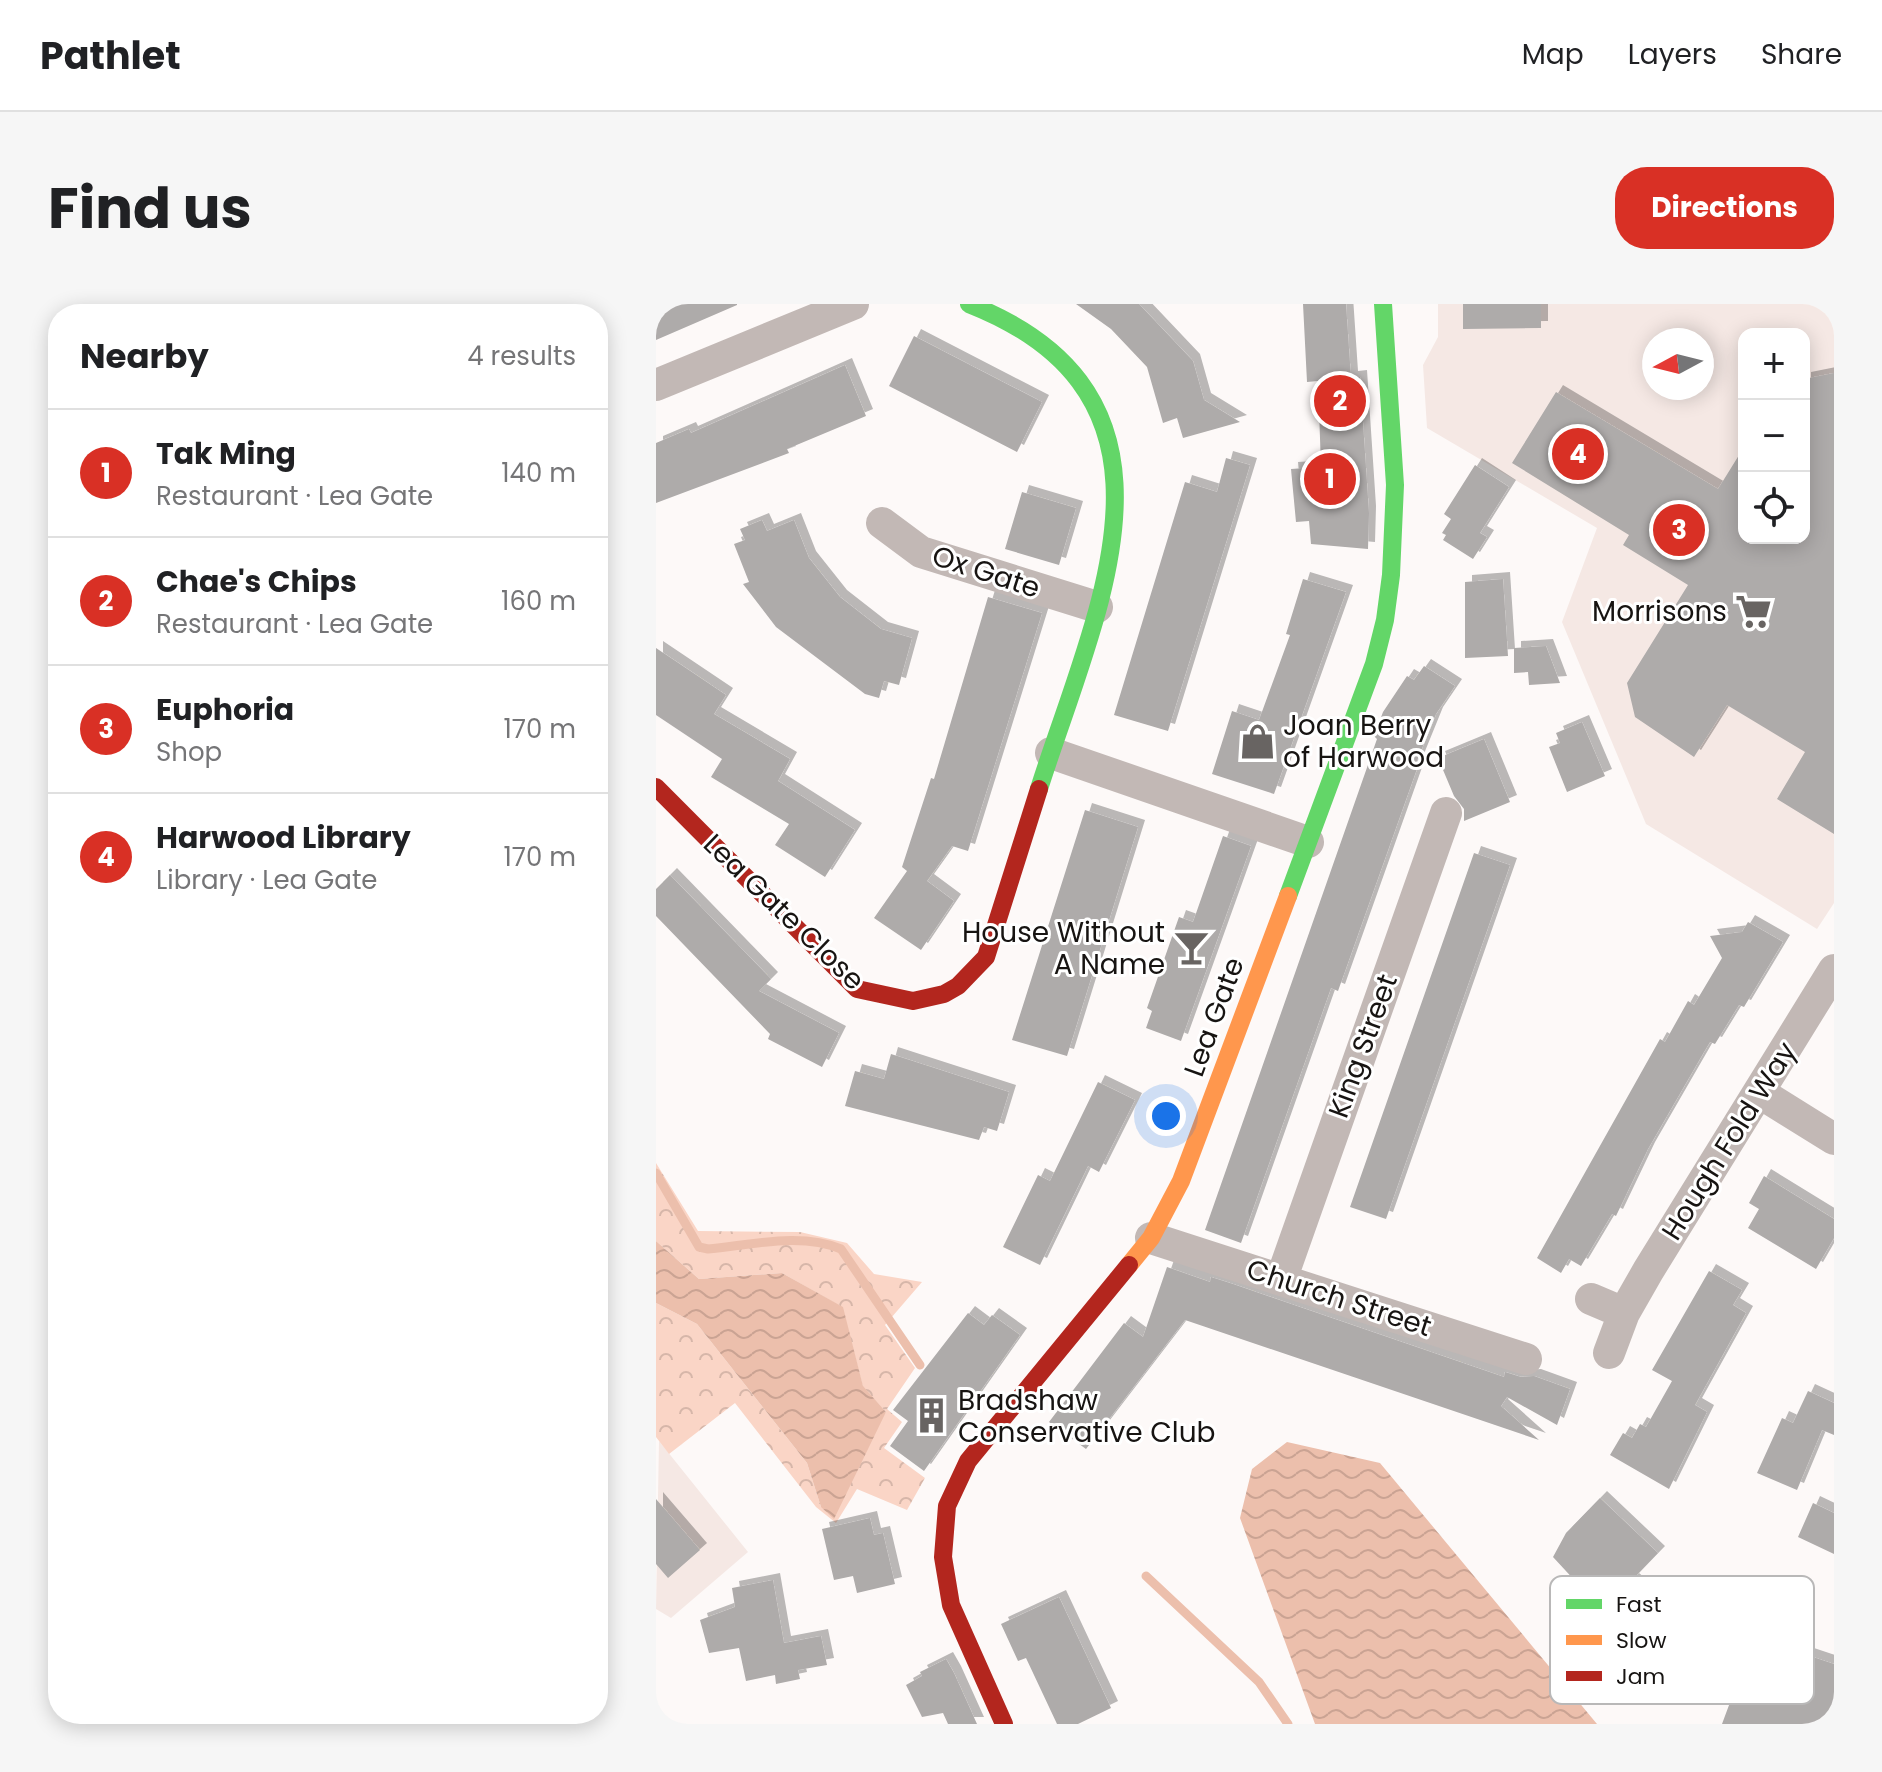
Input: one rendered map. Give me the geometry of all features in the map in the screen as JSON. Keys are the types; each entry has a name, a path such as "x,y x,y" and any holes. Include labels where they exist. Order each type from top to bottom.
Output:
{"main road":[{"name":"Lea Gate Close","path":"656,787 857,989 887,1001 917,1003 946,995 968,980 986,957 1097,607 1114,546 1118,501 1113,454 1098,413 1076,374 1045,344 1013,321 969,304"},
{"name":"Lea Gate","path":"1004,1724 951,1605 943,1557 947,1506 968,1461 1151,1238 1202,1132 1308,842 1388,618 1395,520 1383,304"}],"street":[{"path":"656,385 853,304"},
{"name":"Ox Gate","path":"882,523 921,552 1097,607"},
{"path":"1051,753 1308,842"},
{"name":"King Street","path":"1281,1280 1446,813"},
{"name":"Hough Fold Way","path":"1609,1353 1624,1313 1834,970"},
{"path":"1760,1093 1834,1139"},
{"name":"Church Street","path":"1151,1238 1526,1359"},
{"path":"1591,1299 1624,1313"}],"shaded area":[{"path":"1438,304 1834,304 1834,903 1817,929 1646,824 1562,622 1597,528 1427,428 1423,365 1438,337"},
{"path":"659,1441 748,1552 671,1618 656,1609"}],"green space":[{"path":"656,1163 698,1231 800,1232 847,1243 874,1274 922,1282 885,1325 915,1368 887,1409 902,1422 884,1448 925,1478 907,1510 857,1489 836,1523 816,1507 735,1403 669,1454 656,1437 656,1303 697,1324 807,1463 821,1507 886,1412 863,1387 842,1307 782,1273 699,1279 656,1241"}],"water":[{"path":"656,1241 699,1279 782,1273 843,1307 863,1386 886,1412 834,1519 821,1507 807,1463 697,1324 656,1303"},
{"path":"1287,1442 1380,1463 1550,1667 1550,1704 1580,1704 1597,1724 1315,1724 1240,1518 1252,1469"}],"building":[{"path":"656,304 737,304 737,305 656,340"},
{"path":"1076,304 1139,304 1193,361 1204,400 1240,422 1183,438 1177,418 1163,423 1147,367 1111,329"},
{"path":"1303,304 1346,304 1351,378 1360,377 1369,513 1368,549 1311,544 1309,521 1296,522 1291,469 1321,467 1318,381 1307,382"},
{"path":"1463,304 1541,304 1541,328 1463,329"},
{"path":"914,336 1042,402 1017,452 889,386"},
{"path":"845,365 866,416 787,449 789,453 656,503 656,443 689,429 691,433"},
{"name":"Morrisons","path":"1834,373 1834,834 1777,799 1805,752 1727,705 1694,757 1635,717 1627,683 1688,585 1623,545 1629,535 1512,463 1556,392 1718,489 1738,457 1738,544 1810,544 1810,378"},
{"path":"1226,458 1250,465 1168,731 1114,715 1185,482 1217,492"},
{"path":"1475,465 1509,487 1480,533 1487,537 1473,559 1443,540 1446,535 1442,533 1451,519 1444,514"},
{"path":"1022,492 1076,508 1059,565 1005,549"},
{"path":"762,520 767,531 794,520 809,558 840,597 881,629 912,638 899,685 884,681 879,698 865,694 776,627 743,584 749,582 734,544 745,540 740,529"},
{"path":"1303,579 1346,592 1274,794 1212,774 1232,711 1259,720 1290,635 1286,634"},
{"path":"1503,579 1508,656 1465,658 1465,582"},
{"path":"988,597 1042,613 968,851 952,846 927,881 954,901 921,950 874,918 907,871 902,867 931,778 934,779"},
{"path":"1546,646 1560,683 1529,685 1528,672 1514,673 1514,648"},
{"path":"656,648 726,695 714,714 790,759 778,781 855,830 825,877 775,845 789,824 711,777 722,759 656,715"},
{"path":"1424,666 1455,686 1436,714 1414,768 1418,766 1338,991 1331,988 1241,1243 1205,1230 1377,739 1374,736 1383,712 1407,676 1414,680"},
{"path":"1582,722 1605,776 1567,792 1549,747 1560,743 1556,733"},
{"path":"1484,739 1510,802 1464,821 1464,809 1454,796 1438,758"},
{"path":"1085,810 1138,827 1067,1056 1012,1040"},
{"path":"1223,836 1251,846 1181,1041 1146,1028 1152,1011 1147,1008 1179,917 1193,922"},
{"path":"1474,853 1510,865 1386,1219 1350,1207"},
{"path":"670,875 771,979 759,991 839,1033 822,1067 768,1039 770,1034 656,916 656,889"},
{"path":"1748,922 1783,942 1744,1007 1739,1005 1715,1044 1710,1042 1648,1149 1616,1216 1612,1214 1581,1266 1569,1259 1561,1273 1537,1258 1660,1039 1665,1042 1688,1001 1694,1005 1722,958 1710,936 1742,932"},
{"path":"891,1054 1009,1092 997,1131 984,1127 979,1140 845,1106 855,1071 884,1079"},
{"path":"1098,1082 1135,1100 1099,1172 1088,1166 1040,1265 1003,1247 1038,1175 1050,1181"},
{"path":"1764,1176 1834,1219 1834,1238 1816,1269 1748,1228 1759,1209 1749,1203"},
{"path":"1167,1267 1210,1282 1211,1277 1233,1284 1504,1377 1505,1372 1521,1377 1534,1376 1570,1389 1557,1425 1507,1397 1501,1406 1539,1440 1185,1320 1086,1449 1049,1422 1124,1323 1143,1337"},
{"path":"1709,1271 1742,1290 1733,1305 1746,1313 1695,1405 1707,1412 1669,1489 1610,1455 1623,1433 1632,1438 1640,1424 1646,1427 1672,1381 1652,1370"},
{"name":"Bradshaw Conservative Club","path":"968,1313 984,1325 992,1315 1020,1335 924,1471 890,1446 908,1421 893,1410"},
{"path":"1808,1391 1834,1403 1834,1435 1822,1430 1797,1490 1757,1473 1782,1418 1793,1423"},
{"path":"1600,1498 1658,1553 1636,1576 1571,1576 1553,1557 1566,1533"},
{"path":"656,1499 700,1550 668,1578 656,1564"},
{"path":"1813,1503 1834,1513 1834,1554 1798,1537"},
{"path":"870,1518 874,1535 883,1533 895,1584 857,1593 853,1576 834,1580 822,1529"},
{"path":"773,1580 784,1643 821,1636 827,1665 798,1670 800,1679 776,1684 775,1675 746,1681 739,1648 709,1653 700,1620 735,1607 732,1588"},
{"path":"1059,1597 1111,1708 1078,1724 1057,1724 1026,1658 1018,1661 1001,1624"},
{"path":"1814,1657 1834,1664 1834,1724 1722,1724 1729,1704 1814,1704"},
{"path":"946,1659 977,1724 948,1724 943,1713 922,1717 906,1685 922,1676 920,1672"}],"waterway":[{"path":"656,1173 699,1247 708,1249 793,1240 841,1249 920,1365"},
{"path":"1146,1576 1259,1682 1288,1724"}],"traffic: fast":[{"path":"969,304 1043,345 1088,395 1111,453 1114,516 1104,583 1085,653 1039,789"},
{"path":"1288,896 1374,664 1385,620 1391,575 1395,485 1383,304"}],"traffic: slow":[{"path":"1129,1265 1151,1238 1181,1181 1288,896"}],"traffic: jam":[{"path":"656,787 857,989 913,1001 944,994 958,986 986,957 1039,789"},
{"path":"1004,1724 951,1605 943,1557 947,1506 968,1461 1129,1265"}],"place":[{"name":"Chae's Chips","path":"1340,401"},
{"name":"Harwood Library","path":"1578,454"},
{"name":"Tak Ming","path":"1330,479"},
{"name":"Euphoria","path":"1679,530"},
{"name":"Morrisons","path":"1753,611"},
{"name":"Joan Berry of Harwood","path":"1257,741"},
{"name":"House Without A Name","path":"1191,948"},
{"name":"Bradshaw Conservative Club","path":"932,1416"}]}
